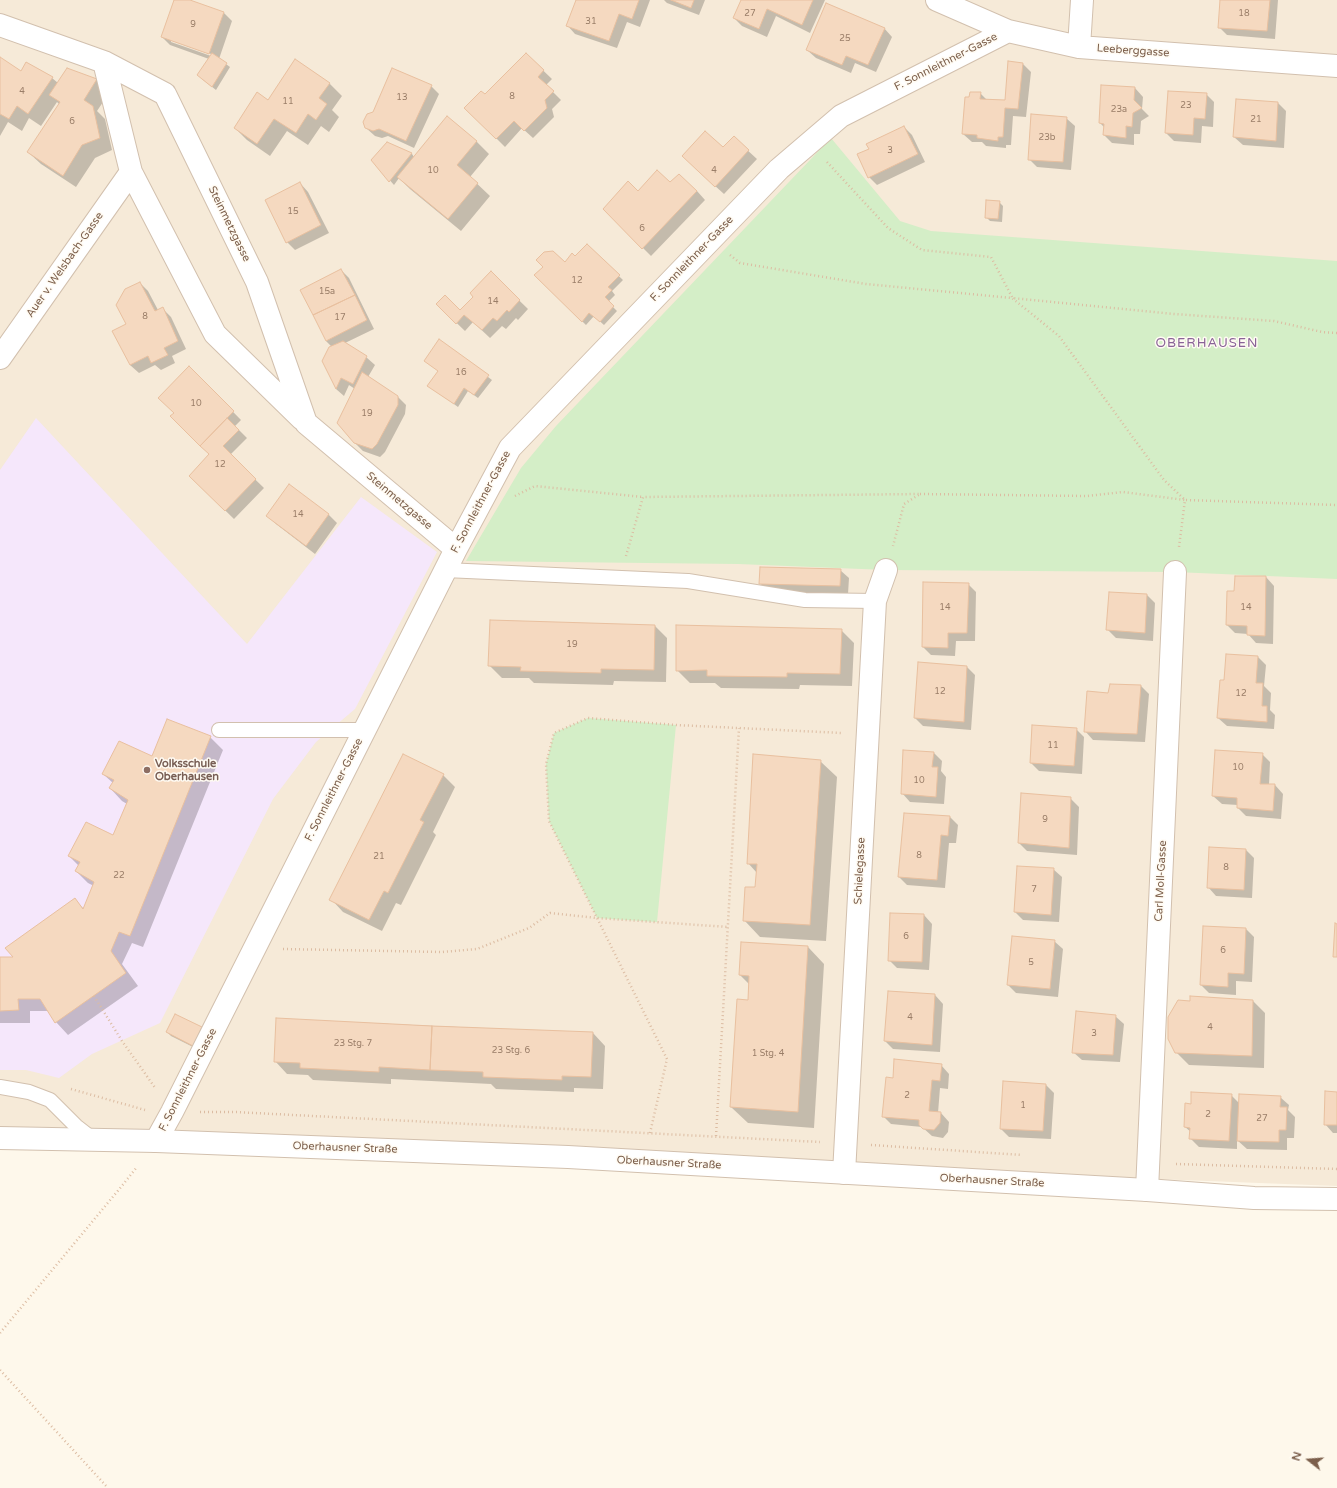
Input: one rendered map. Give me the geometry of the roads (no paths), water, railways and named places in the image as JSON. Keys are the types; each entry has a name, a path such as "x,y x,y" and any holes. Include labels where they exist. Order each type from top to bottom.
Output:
{"street":[{"name":"Leeberggasse","path":"937,0 1008,31 1079,47 1337,66"},
{"path":"1079,47 1082,0"},
{"name":"Steinmetzgasse","path":"0,25 104,62 165,94 257,282 306,422"},
{"name":"F. Sonnleithner-Gasse","path":"156,1141 445,570 510,448 779,169 841,116 1008,31"},
{"name":"Steinmetzgasse","path":"104,62 131,172 215,334 306,422 456,549"},
{"name":"Auer v. Welsbach-Gasse","path":"0,358 131,172"},
{"name":"Schielegasse","path":"844,1173 875,601 886,570"},
{"name":"Carl Moll-Gasse","path":"1147,1190 1175,572"},
{"name":"Oberhausner Straße","path":"0,1138 156,1141 568,1157 1147,1190 1254,1198 1337,1199"}],"lane":[{"path":"445,570 688,581 805,600 875,601"},
{"path":"219,730 364,730"},
{"path":"0,1087 30,1092 50,1100 76,1126 94,1140"}],"place":[{"name":"Volksschule Oberhausen","path":"147,770"}],"district":[{"name":"OBERHAUSEN","path":"1207,344"}]}
